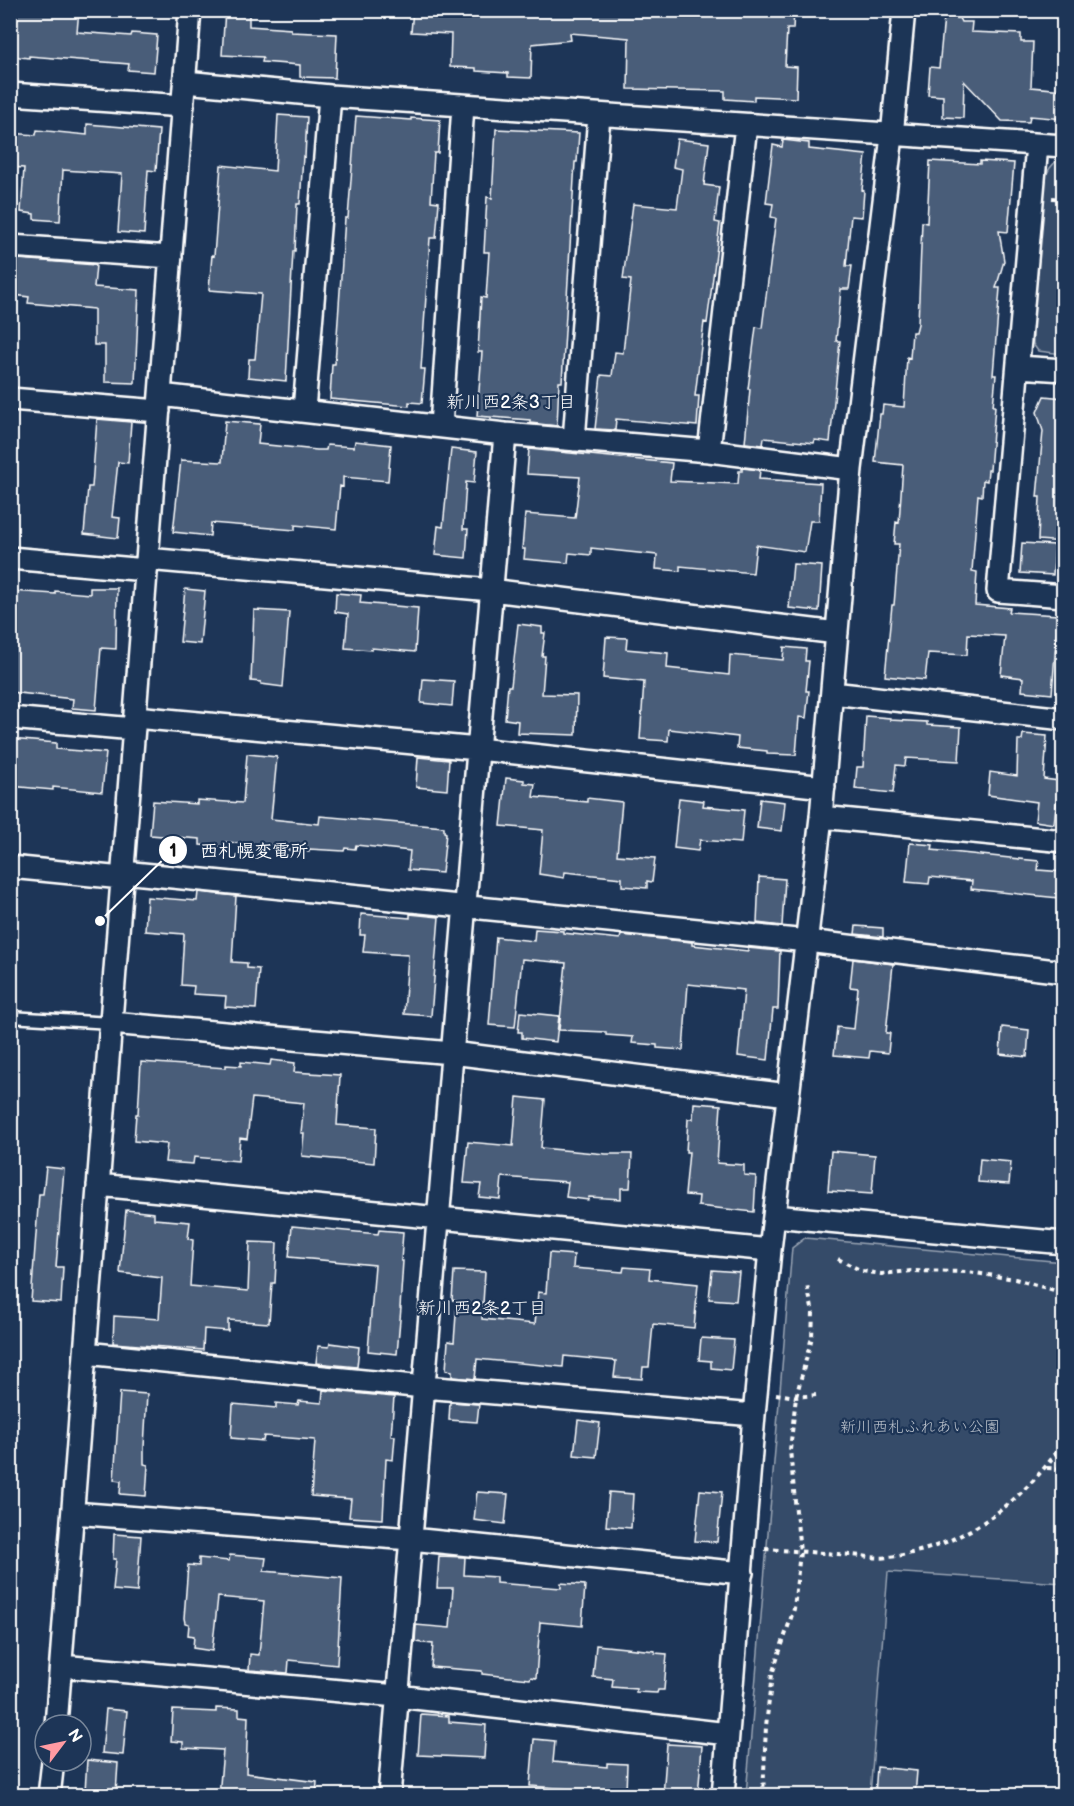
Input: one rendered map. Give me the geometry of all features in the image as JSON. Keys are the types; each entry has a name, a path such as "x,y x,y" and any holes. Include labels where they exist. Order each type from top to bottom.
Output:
{"street":[{"path":"57,1713 190,10"},
{"path":"723,1796 770,1250 821,817 851,469 892,136 904,10"},
{"path":"185,82 462,106 1064,146"},
{"path":"10,94 183,106"},
{"path":"304,410 330,96"},
{"path":"441,426 462,106"},
{"path":"574,440 599,115"},
{"path":"709,451 746,125"},
{"path":"1037,145 998,591 1064,596"},
{"path":"10,246 171,257"},
{"path":"1018,367 1064,370"},
{"path":"10,399 304,410 505,434 709,451 851,469"},
{"path":"389,1796 505,434"},
{"path":"10,558 147,564 491,590 837,633"},
{"path":"832,693 1064,719"},
{"path":"10,718 134,723 478,749 824,787"},
{"path":"821,817 1064,841"},
{"path":"10,867 465,905 807,941 1064,972"},
{"path":"111,1023 452,1053 788,1095"},
{"path":"98,1185 770,1250"},
{"path":"774,1216 1064,1243"},
{"path":"85,1353 424,1387 754,1415"},
{"path":"72,1513 411,1539 742,1573"},
{"path":"61,1666 398,1696 728,1734"},
{"path":"49,1796 52,1773"}],"lane":[{"path":"10,1017 111,1023"}],"path":[{"path":"838,1259 862,1271 881,1274 911,1271 968,1272 1015,1279 1064,1293"},
{"path":"763,1796 766,1725 772,1674 794,1609 800,1552 790,1450 796,1397 812,1337 813,1313 807,1285"},
{"path":"772,1394 796,1397 816,1395"},
{"path":"759,1549 888,1558 928,1549 963,1535 986,1522 1014,1501 1046,1468 1064,1442"},
{"path":"1046,1468 1064,1469"}],"green space":[{"path":"1063,158 1063,354 1038,351 1033,344 1034,197 1050,168 1057,160"},
{"name":"新川西札ふれあい公園","path":"805,1238 1063,1262 1063,1583 888,1572 870,1795 746,1795 792,1248"}],"building":[{"path":"10,10 79,10 77,32 131,36 132,33 157,35 154,72 128,70 129,64 10,56"},
{"path":"225,10 249,10 249,26 291,29 291,32 337,34 335,78 300,77 300,65 262,62 263,57 222,55"},
{"path":"413,10 679,10 772,16 772,10 794,10 793,29 787,29 785,66 797,67 796,98 754,96 754,101 725,99 725,91 628,89 629,38 570,33 571,40 532,44 531,78 508,77 508,73 476,71 476,68 450,67 451,34 411,32"},
{"path":"944,17 959,18 961,22 972,22 971,32 1021,34 1021,42 1033,42 1031,87 1064,90 1064,119 1030,116 1029,122 1002,121 964,81 963,118 943,117 943,96 928,95 930,67 939,68"},
{"path":"278,115 307,117 305,157 303,156 300,204 297,204 295,251 293,251 286,381 248,377 249,359 255,359 261,294 209,290 221,165 275,171"},
{"path":"356,116 440,120 438,153 434,153 431,201 439,202 436,238 430,238 421,369 425,369 422,403 409,402 409,406 330,399"},
{"path":"87,124 159,130 156,171 148,170 144,234 118,232 122,174 63,170 60,221 34,219 34,214 21,212 24,168 10,167 10,133 36,135 37,130 87,135"},
{"path":"496,129 579,133 577,162 575,162 562,382 559,382 557,426 530,423 530,420 477,416 482,352 478,352 481,297 486,298 489,252 484,252 487,197 492,198"},
{"path":"677,139 709,143 704,185 719,187 715,222 720,223 695,396 699,396 697,426 616,419 615,430 595,429 601,375 612,376 615,352 623,353 631,280 623,279 633,204 677,208 682,169 673,167"},
{"path":"783,140 809,143 809,149 866,155 862,190 864,191 862,217 851,216 846,266 852,266 849,289 841,289 836,341 840,341 830,442 815,440 814,443 764,438 763,445 745,443 750,389 748,389 756,327 762,328 776,218 771,217 773,204 766,203 773,145 782,147"},
{"path":"930,161 980,164 980,161 1014,163 1008,232 999,231 1004,261 996,288 1000,288 993,375 996,375 990,470 988,470 987,481 983,480 982,496 978,495 972,571 977,572 975,605 1010,608 1009,612 1058,615 1052,694 1022,691 1023,678 1001,675 1005,636 968,634 967,655 928,653 925,680 885,676 892,605 894,605 899,544 894,544 896,522 899,523 903,465 875,462 883,405 904,407 907,357 910,358 912,332 916,332 918,324 922,222 927,223"},
{"path":"18,259 96,265 94,287 139,290 135,383 105,382 105,345 94,345 94,309 28,303 29,297 14,295"},
{"path":"1044,396 1064,398 1064,542 1038,540 1040,497 1037,497 1043,431 1037,412"},
{"path":"97,419 131,422 128,463 118,462 112,517 120,518 118,538 84,534 88,487 92,487"},
{"path":"225,421 260,424 258,444 317,450 326,450 327,445 354,447 355,441 391,445 388,481 343,477 336,529 295,525 295,530 211,523 210,536 173,532 181,460 222,462"},
{"path":"451,449 477,452 474,483 466,482 463,529 468,529 466,558 435,555 438,526 443,527"},
{"path":"529,449 672,463 670,481 738,484 739,471 742,471 742,468 760,470 759,479 821,483 819,521 810,521 805,552 756,545 753,573 680,566 680,571 656,569 657,555 591,548 591,555 569,553 568,563 524,559 525,549 522,549 525,514 575,518 580,477 527,474"},
{"path":"1022,543 1055,545 1053,575 1020,573"},
{"path":"793,564 822,566 819,611 789,608"},
{"path":"90,588 117,588 116,649 101,648 96,710 72,708 73,699 10,692 10,591 90,594"},
{"path":"185,589 205,591 200,644 180,642"},
{"path":"336,593 361,595 360,603 418,608 415,652 345,648 348,614 335,612"},
{"path":"254,610 289,612 283,687 251,681"},
{"path":"518,624 542,627 542,633 545,633 542,656 545,656 542,694 577,695 576,735 517,733 518,721 505,719"},
{"path":"606,637 627,638 626,649 668,653 667,668 729,675 730,655 783,660 784,647 806,649 805,661 809,661 806,691 809,691 806,718 799,717 796,755 767,754 767,751 737,748 738,737 669,729 668,741 640,739 644,682 603,678"},
{"path":"423,679 454,681 452,706 421,703"},
{"path":"866,716 927,722 927,725 961,727 959,761 906,758 905,766 896,765 893,793 855,789 857,767 863,767"},
{"path":"1023,734 1047,736 1044,779 1059,781 1054,824 1035,821 1037,802 988,795 990,772 1017,776 1018,740 1022,740"},
{"path":"10,739 56,743 56,749 106,753 102,792 53,787 53,790 10,786"},
{"path":"247,754 277,757 271,819 319,824 320,816 444,827 446,833 442,873 408,870 410,851 356,845 355,849 345,848 344,851 309,849 309,852 279,849 280,846 225,842 224,847 200,845 200,839 150,835 153,801 197,804 197,800 243,803"},
{"path":"418,757 449,760 447,790 416,787"},
{"path":"506,778 535,784 533,797 587,802 587,798 622,802 617,855 655,858 652,882 647,881 647,888 622,886 622,878 565,872 564,878 539,874 543,830 501,826"},
{"path":"679,798 704,801 703,806 744,810 741,843 700,840 698,851 674,848"},
{"path":"760,799 785,802 782,831 757,828"},
{"path":"910,843 933,845 932,850 1039,861 1038,870 1064,872 1064,897 971,889 972,881 930,877 929,884 906,882"},
{"path":"759,877 785,879 782,926 757,923"},
{"path":"198,892 236,896 232,962 247,963 247,968 259,969 256,1009 225,1007 226,996 193,994 194,986 181,985 184,934 145,931 147,897 197,901"},
{"path":"361,914 410,918 410,914 439,917 431,1016 404,1014 408,955 363,952 365,935 360,935"},
{"path":"856,926 883,928 883,937 855,934"},
{"path":"535,929 620,939 621,935 692,942 692,945 748,951 748,948 780,951 778,1009 773,1009 768,1060 738,1056 744,990 688,984 683,1050 632,1043 633,1037 606,1035 606,1032 559,1030 566,963 522,959 515,1027 489,1025 496,937 534,941"},
{"path":"853,959 893,964 886,1033 890,1033 888,1053 870,1051 869,1058 834,1055 837,1027 854,1029 858,988 850,987"},
{"path":"520,1012 559,1016 556,1042 522,1038 522,1032 518,1032"},
{"path":"1002,1027 1029,1030 1027,1057 1000,1054"},
{"path":"271,1060 295,1063 294,1072 340,1075 337,1125 376,1128 374,1163 302,1156 304,1133 301,1133 304,1103 252,1098 247,1139 240,1138 238,1161 194,1157 193,1164 165,1162 167,1144 134,1141 141,1062 226,1068 226,1065 241,1066 241,1062 270,1065"},
{"path":"517,1097 545,1100 541,1148 632,1154 630,1188 621,1188 621,1199 589,1197 588,1200 566,1197 568,1182 502,1177 500,1199 479,1197 481,1184 464,1183 468,1142 513,1146"},
{"path":"694,1103 721,1105 717,1163 744,1165 744,1175 756,1176 754,1212 698,1206 699,1196 685,1195 689,1152 686,1152 688,1119 693,1119"},
{"path":"831,1151 875,1155 872,1194 828,1191"},
{"path":"980,1159 1011,1162 1009,1184 978,1182"},
{"path":"46,1167 64,1169 56,1267 63,1267 61,1303 31,1301 39,1194 43,1194"},
{"path":"126,1210 154,1213 154,1219 190,1222 188,1239 193,1240 190,1286 248,1291 250,1242 277,1243 275,1283 272,1283 269,1323 228,1320 228,1331 204,1329 203,1350 113,1343 114,1316 159,1319 162,1278 120,1273"},
{"path":"292,1226 378,1234 379,1230 403,1232 397,1354 368,1351 375,1265 289,1257"},
{"path":"549,1253 574,1255 573,1268 623,1272 624,1267 650,1269 649,1279 698,1284 694,1328 653,1324 649,1367 643,1367 642,1379 614,1377 616,1361 564,1356 563,1367 477,1359 475,1379 452,1377 452,1371 446,1370 448,1341 454,1342 457,1301 452,1300 454,1271 485,1272 482,1319 535,1324 538,1292 546,1293"},
{"path":"712,1270 739,1272 736,1301 709,1299"},
{"path":"701,1338 734,1340 731,1370 711,1368 711,1361 699,1360"},
{"path":"330,1343 359,1347 357,1367 316,1363 318,1346 329,1347"},
{"path":"323,1390 394,1397 391,1436 395,1436 393,1460 386,1459 383,1519 349,1517 351,1499 311,1496 315,1440 264,1436 263,1441 231,1438 233,1404 276,1408 276,1403 298,1405 299,1401 322,1403"},
{"path":"120,1392 147,1394 144,1447 144,1464 148,1465 146,1496 120,1494 121,1481 114,1480"},
{"path":"450,1402 479,1404 477,1422 449,1420"},
{"path":"578,1420 600,1423 596,1457 574,1455"},
{"path":"700,1490 722,1492 717,1542 695,1541"},
{"path":"477,1492 508,1494 505,1524 474,1520"},
{"path":"609,1492 633,1494 631,1528 606,1526"},
{"path":"114,1534 141,1536 137,1592 113,1590 116,1559 113,1559"},
{"path":"230,1555 266,1558 264,1571 342,1578 337,1665 289,1660 288,1673 249,1670 250,1654 259,1655 264,1601 218,1597 212,1651 193,1648 194,1636 188,1635 189,1624 185,1623 184,1618 188,1565 199,1566 199,1558 229,1561"},
{"path":"439,1556 465,1557 464,1575 496,1577 496,1583 561,1588 561,1583 585,1585 582,1626 540,1622 536,1678 431,1667 433,1644 415,1642 416,1625 450,1628 453,1588 437,1588"},
{"path":"596,1645 667,1654 664,1690 658,1690 657,1693 636,1692 636,1689 612,1687 613,1679 593,1677"},
{"path":"216,1708 239,1709 239,1716 248,1717 246,1773 317,1782 316,1796 219,1796 223,1750 183,1748 183,1742 171,1741 173,1710 216,1712"},
{"path":"106,1709 127,1711 123,1755 102,1753"},
{"path":"421,1714 449,1716 449,1722 486,1725 484,1758 418,1755"},
{"path":"534,1739 555,1741 553,1762 607,1767 607,1763 627,1764 626,1793 530,1786"},
{"path":"667,1744 702,1746 698,1796 663,1796"},
{"path":"93,1761 118,1763 116,1793 85,1791 86,1773 93,1773"},
{"path":"877,1767 917,1771 915,1796 875,1796"}],"place":[{"name":"西札幌変電所","path":"100,921"}],"district":[{"name":"新川西2条3丁目","path":"511,402"},
{"name":"新川西2条2丁目","path":"482,1308"}]}
